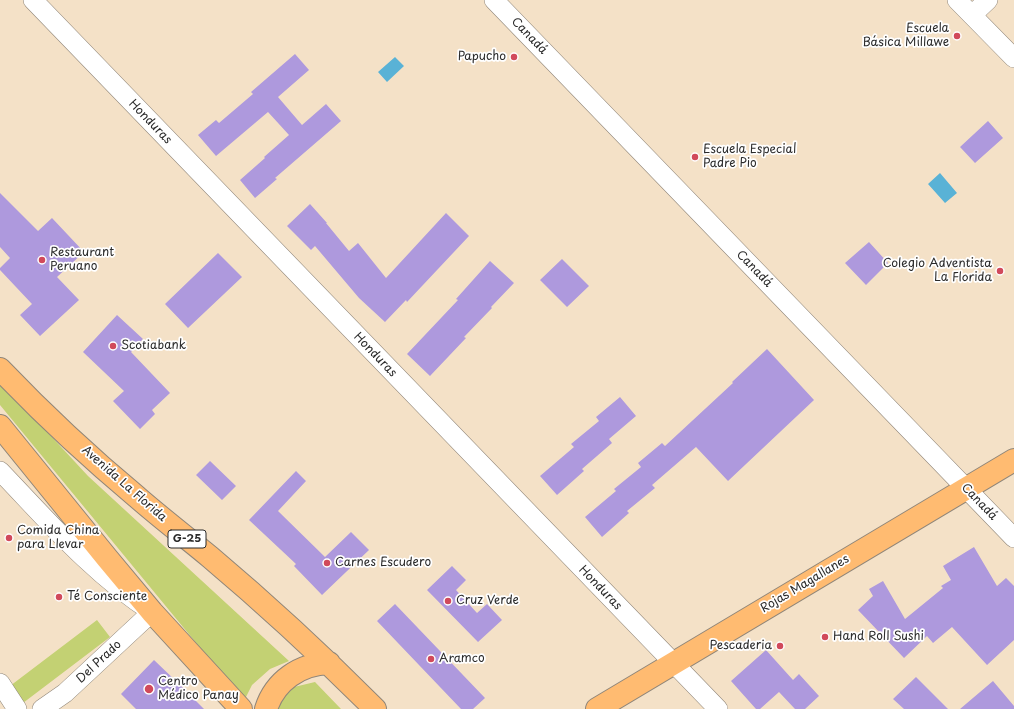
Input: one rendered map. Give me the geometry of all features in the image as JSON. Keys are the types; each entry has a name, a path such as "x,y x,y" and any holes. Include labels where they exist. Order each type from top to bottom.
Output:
{"main road":[{"name":"Avenida La Florida","path":"0,368 87,453 137,498 210,557 329,663 375,709"},
{"path":"0,426 152,612 241,709"},
{"name":"Rojas Magallanes","path":"597,709 1014,460"},
{"path":"266,709 274,692 288,676 307,667 329,663"}],"street":[{"name":"Honduras","path":"33,0 718,709"},
{"name":"Canadá","path":"494,0 1014,538"},
{"path":"958,0 1014,58"},
{"path":"972,15 988,0"},
{"path":"0,471 90,564 119,589 152,612"},
{"name":"Del Prado","path":"42,709 65,693 152,612"},
{"path":"0,683 17,709"}],"green space":[{"path":"0,381 88,476 289,661 270,669 252,685 244,701 0,405"},
{"path":"97,620 110,637 23,703 10,686"},
{"path":"315,682 341,709 275,709 278,702 294,687"}],"water":[{"path":"395,57 404,66 387,82 378,72"},
{"path":"940,173 957,193 945,203 928,184"}],"building":[{"path":"295,54 309,70 278,97 302,125 326,104 341,121 275,178 277,179 255,198 240,180 289,135 268,112 216,156 198,135 216,120 219,123 253,94 251,92"},
{"path":"988,121 1003,138 975,163 960,147"},
{"path":"0,193 38,231 52,218 84,252 57,277 79,300 40,336 20,315 32,304 0,270 0,268 10,258 0,247"},
{"path":"310,204 349,251 358,243 386,278 446,213 469,236 407,302 406,300 385,322 359,298 315,246 311,250 287,226"},
{"path":"869,242 888,263 866,285 845,263"},
{"path":"218,253 242,277 188,328 165,304"},
{"path":"562,259 589,286 567,307 540,280"},
{"path":"490,261 514,283 464,337 466,338 430,376 407,354 458,300 456,299"},
{"path":"117,315 143,339 131,352 170,393 152,410 155,414 140,429 113,401 124,391 83,352"},
{"path":"767,349 814,400 728,481 696,447 652,485 655,488 627,511 629,513 602,537 585,517 616,491 614,489 641,467 638,463 662,443 665,446 733,383 732,382"},
{"path":"620,397 636,416 609,439 612,443 582,469 584,471 557,495 540,476 574,447 571,444 599,421 596,417"},
{"path":"210,461 236,486 222,500 196,475"},
{"path":"296,471 306,481 278,511 325,557 351,532 369,550 322,595 294,566 296,564 249,520"},
{"path":"974,547 997,586 1006,578 1014,586 1014,640 987,665 952,627 933,643 927,636 904,658 858,610 873,596 869,589 883,581 905,619 943,588 941,586 951,580 943,566"},
{"path":"452,566 466,580 456,590 477,613 487,604 502,620 478,642 427,590"},
{"name":"Aramco","path":"395,604 485,698 473,709 461,709 377,621"},
{"path":"766,650 793,680 799,674 819,696 805,709 795,709 779,692 760,709 756,709 731,681"},
{"name":"Centro Médico Panay","path":"154,660 204,709 136,709 121,694"},
{"path":"916,677 948,709 904,709 893,699"},
{"path":"993,681 1014,706 1014,709 960,709"}],"place":[{"name":"Escuela Básica Millawe","path":"957,36"},
{"name":"Papucho","path":"514,57"},
{"name":"Escuela Especial Padre Pio","path":"695,157"},
{"name":"Restaurant Peruano","path":"42,260"},
{"name":"Colegio Adventista La Florida","path":"1000,271"},
{"name":"Scotiabank","path":"113,346"},
{"name":"Comida China para Llevar","path":"9,538"},
{"name":"Carnes Escudero","path":"327,563"},
{"name":"Té Consciente","path":"59,597"},
{"name":"Cruz Verde","path":"448,601"},
{"name":"Hand Roll Sushi","path":"825,637"},
{"name":"Pescaderia","path":"780,646"},
{"name":"Aramco","path":"431,659"},
{"name":"Centro Médico Panay","path":"149,689"}]}
